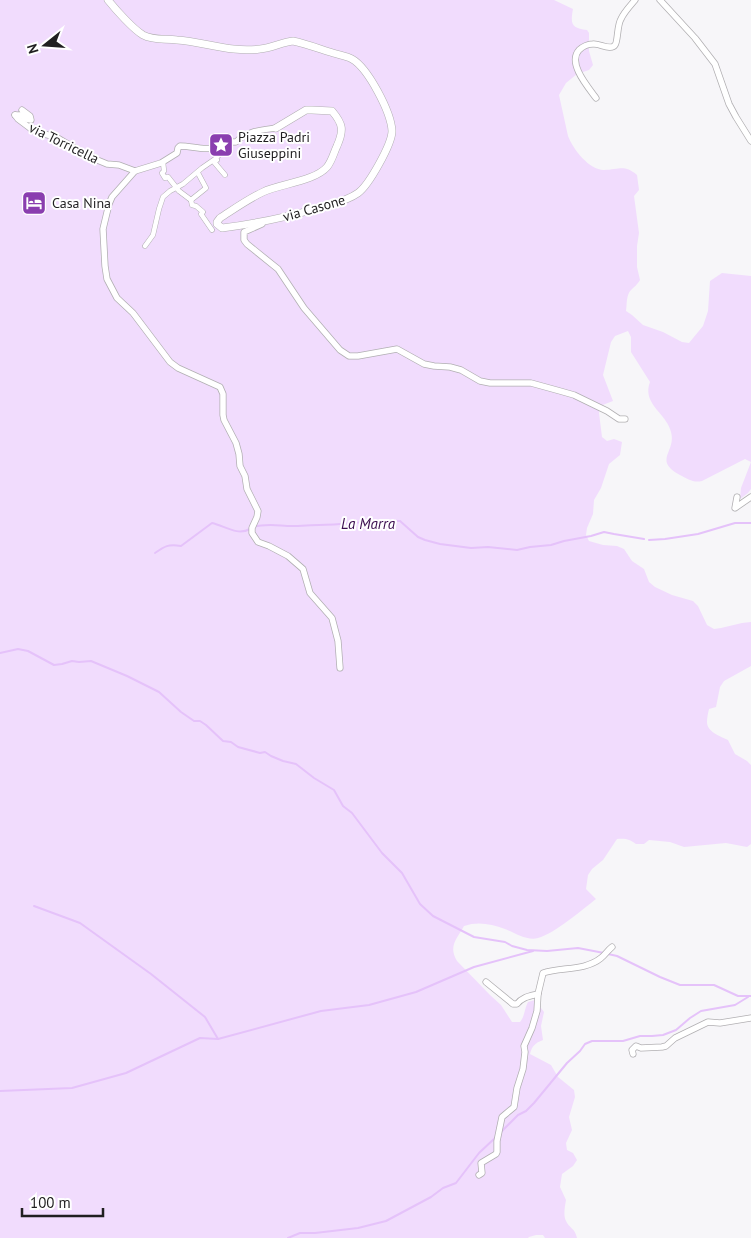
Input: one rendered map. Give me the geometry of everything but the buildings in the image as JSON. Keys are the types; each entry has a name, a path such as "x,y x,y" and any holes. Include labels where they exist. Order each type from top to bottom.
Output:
{"street":[{"name":"via Casone","path":"108,0 142,35 150,38 177,40 231,50 262,49 294,41 352,59 363,69 374,85 385,106 392,131 386,151 360,192 351,197 302,213 222,228 217,224 220,218 251,197 317,174 327,167 341,136 342,125 332,111 306,110 276,128 249,133 236,142 223,142"},
{"path":"596,98 576,68 575,56 581,49 591,44 614,46 620,20 634,0"},
{"path":"660,0 695,38 715,64 736,117 751,141"},
{"name":"via Torricella","path":"22,110 30,116 31,120 21,115 15,115 30,128 56,137 90,157 135,171"},
{"path":"223,142 218,147 207,149 180,146 177,153 163,162 135,171 112,197 108,204 103,229 107,279 117,298 133,313 170,362 178,368 220,387 224,394 224,420 236,443 240,466 245,476 247,488 258,511 252,533 258,542 288,556 303,568 310,593 332,618 338,640 340,668"},
{"path":"145,246 153,235 163,197 216,158 221,153 223,142"},
{"path":"216,158 218,159 214,162 225,175"},
{"path":"163,162 163,175 165,178 168,177 176,188 191,200 192,206 196,206 203,212 201,214 212,230"},
{"path":"191,200 206,188 198,173"},
{"path":"274,219 244,232 246,244 278,269 304,308 340,350 349,356 397,349 424,364 461,370 480,381 490,383 532,383 560,391 607,411 619,419 625,419"},
{"path":"737,497 735,508 751,497"},
{"path":"479,1176 482,1174 481,1163 497,1152 496,1141 502,1117 514,1107 523,1069 524,1046 537,1011 542,973 549,970 586,966 608,951"},
{"path":"486,982 513,1004 517,1004 525,997 538,994"},
{"path":"633,1054 632,1050 636,1046 641,1048 666,1046 675,1038 708,1022 720,1023 729,1020 738,1021 751,1018"}],"shaded area":[{"path":"0,0 554,0 573,9 573,25 587,30 589,33 589,51 593,65 589,70 577,74 566,83 559,95 570,141 582,158 593,167 604,170 621,168 637,175 639,190 634,196 639,233 637,267 640,280 628,294 626,311 643,325 663,332 682,342 689,343 703,326 708,311 710,281 722,273 751,276 751,462 745,459 702,481 688,479 672,469 667,464 666,459 672,437 670,429 651,402 648,389 650,382 631,352 631,337 628,331 615,336 611,342 603,375 613,401 600,406 599,413 602,437 607,441 614,439 622,442 620,455 609,464 601,488 594,500 593,514 586,535 589,541 624,549 632,561 644,569 649,582 672,595 693,601 698,606 707,625 714,629 751,622 751,666 724,681 720,687 716,707 709,709 707,722 712,731 728,740 735,754 751,765 751,844 747,847 726,843 684,847 670,842 649,840 644,844 636,844 627,839 617,839 603,860 588,875 586,889 596,899 560,927 545,936 534,939 525,938 490,925 469,924 464,926 453,947 454,956 457,961 501,1005 512,1022 520,1022 528,1002 535,1000 544,1012 541,1026 543,1040 534,1045 530,1054 551,1065 558,1077 574,1090 575,1097 569,1117 572,1130 566,1143 567,1150 573,1153 577,1160 573,1166 562,1174 560,1187 566,1200 565,1219 575,1232 577,1238 545,1238 543,1235 536,1235 528,1238 0,1238"},
{"path":"751,462 751,489 740,499 741,488"}],"waterway":[{"name":"La Marra","path":"254,527 400,521 418,537 440,544 471,548 488,547 517,550 551,545 604,532 644,539"},
{"name":"La Marra","path":"155,553 167,546 181,546 212,523 236,531 250,529"},
{"path":"649,540 698,534 735,523 751,523"},
{"path":"0,653 18,649 28,651 54,665 72,661 91,661 159,692 181,712 194,721 200,721 206,725 223,741 231,742 238,747 260,753 265,752 283,761 296,764 334,790 343,806 352,813 382,853 402,873 420,904 433,916 474,937 505,942 527,950 547,951 578,948 604,953"},
{"path":"34,906 80,923 151,974 205,1017 218,1039"},
{"path":"0,1091 72,1088 126,1073 200,1038 218,1039 321,1011 369,1005 416,992 474,967 533,951"},
{"path":"608,954 617,956 680,985 714,985 738,996 751,996"},
{"path":"501,1132 518,1115 526,1111 534,1103 585,1044 592,1041 623,1041 640,1036 663,1035 676,1030 701,1011 735,1005 748,997"},
{"path":"288,1238 300,1233 358,1228 386,1221 431,1197 443,1188 456,1183 479,1153 495,1138"}],"place":[{"name":"Piazza Padri Giuseppini","path":"221,145"},
{"name":"Casa Nina","path":"34,203"}]}
